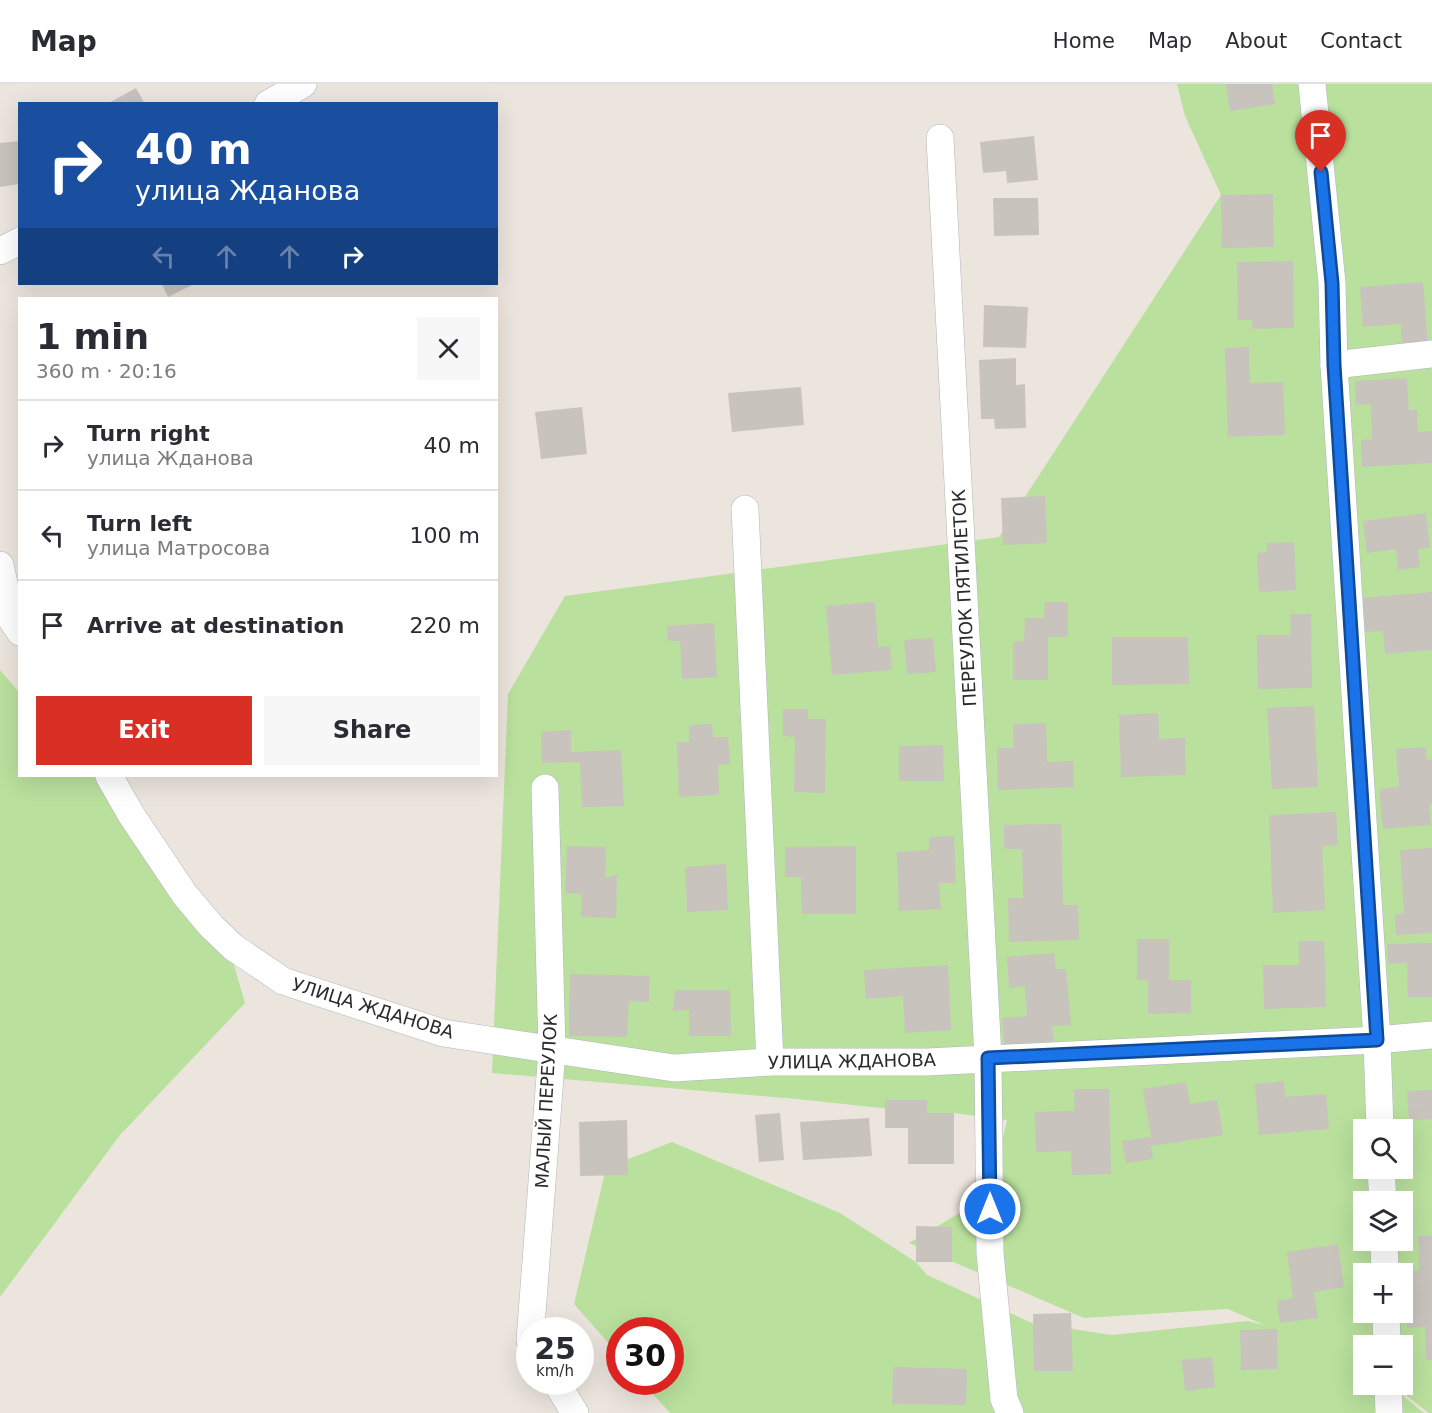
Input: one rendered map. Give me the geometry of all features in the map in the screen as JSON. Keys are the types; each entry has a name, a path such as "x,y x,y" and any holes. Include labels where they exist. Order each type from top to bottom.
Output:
{"street":[{"path":"272,102 303,84"},
{"path":"1312,84 1332,283 1334,365 1377,1040 1380,1119"},
{"name":"ПЕРЕУЛОК ПЯТИЛЕТОК","path":"940,138 988,1058 990,1253 1004,1399 1010,1413"},
{"path":"0,251 18,242"},
{"path":"1334,365 1432,354"},
{"path":"745,509 770,1062"},
{"path":"0,565 9,596 12,620 18,629"},
{"name":"УЛИЦА ЖДАНОВА","path":"110,777 164,864 211,926 233,947 283,981 442,1033 674,1068 770,1062 927,1062 1377,1040 1432,1035"},
{"name":"МАЛЫЙ ПЕРЕУЛОК","path":"532,1317 552,1050 545,788"},
{"path":"564,1395 575,1413"}],"green space":[{"path":"1177,84 1432,84 1432,1413 1405,1395 1413,1395 1413,1335 1353,1335 1353,1395 1402,1395 1424,1413 670,1413 654,1395 684,1395 684,1317 606,1317 606,1340 594,1327 594,1317 585,1317 574,1304 606,1168 672,1142 840,1213 916,1262 927,1275 1032,1323 1112,1335 1248,1321 1264,1325 1228,1309 1084,1318 909,1243 990,1195 1007,1120 954,1113 927,1113 797,1099 492,1073 508,694 565,596 999,537 1221,195 1185,116"},
{"path":"0,670 18,691 18,777 94,777 221,921 245,1003 120,1135 0,1297"}],"building":[{"path":"1226,84 1272,84 1275,104 1230,111"},
{"path":"136,88 144,102 111,102"},
{"path":"1034,136 1038,180 1007,183 1006,171 983,173 980,142"},
{"path":"18,141 18,184 0,187 0,143"},
{"path":"1273,194 1274,247 1222,248 1221,195"},
{"path":"993,198 1038,198 1039,235 994,236"},
{"path":"1293,261 1294,328 1252,329 1252,320 1238,320 1237,262"},
{"path":"1423,282 1428,344 1402,346 1401,324 1363,327 1360,287"},
{"path":"162,285 192,285 168,297"},
{"path":"984,305 1028,307 1026,348 983,347"},
{"path":"1249,347 1250,383 1283,382 1285,435 1228,437 1225,348"},
{"path":"1016,358 1016,385 1025,384 1026,428 995,429 994,419 981,419 979,360"},
{"path":"1407,378 1409,410 1417,410 1418,432 1432,431 1432,463 1362,467 1361,440 1372,439 1371,404 1356,405 1355,381"},
{"path":"801,387 804,425 732,432 728,393"},
{"path":"582,407 587,454 541,459 535,412"},
{"path":"1045,496 1047,543 1003,545 1001,498"},
{"path":"1426,513 1430,548 1418,549 1420,567 1398,570 1396,549 1367,553 1363,521"},
{"path":"1294,542 1296,590 1259,592 1257,553 1267,552 1267,543"},
{"path":"1432,592 1432,650 1385,654 1383,631 1365,632 1362,598"},
{"path":"875,602 878,647 890,646 892,670 832,675 826,606"},
{"path":"1045,602 1068,602 1068,637 1048,637 1048,680 1013,680 1013,642 1024,641 1025,618 1044,618"},
{"path":"1290,614 1311,614 1312,688 1258,689 1257,635 1291,635"},
{"path":"714,623 717,677 682,679 680,641 668,641 667,626"},
{"path":"1112,637 1188,637 1189,684 1112,685"},
{"path":"933,638 936,672 907,674 904,640"},
{"path":"1314,706 1318,787 1272,789 1267,708"},
{"path":"783,709 808,709 808,719 826,719 825,793 794,792 795,737 783,736"},
{"path":"1158,713 1159,739 1185,738 1186,775 1121,777 1119,715"},
{"path":"1046,723 1047,762 1073,761 1074,787 998,790 997,748 1014,748 1013,724"},
{"path":"712,724 713,737 728,737 730,764 718,765 719,795 679,797 677,742 689,742 689,725"},
{"path":"571,730 571,752 621,750 624,806 582,807 580,762 542,763 541,732"},
{"path":"943,745 944,781 899,781 899,746"},
{"path":"1426,747 1427,760 1432,759 1432,804 1429,804 1431,825 1383,829 1379,789 1399,787 1396,749"},
{"path":"1336,812 1338,845 1322,846 1325,910 1273,913 1269,815"},
{"path":"1061,824 1063,905 1078,905 1079,940 1009,942 1008,898 1023,898 1022,849 1004,849 1004,825"},
{"path":"954,836 956,883 939,883 941,909 899,911 897,852 929,850 929,837"},
{"path":"567,846 606,847 605,878 617,875 616,918 581,917 582,894 565,893"},
{"path":"856,846 856,914 802,914 801,877 785,877 785,847"},
{"path":"1432,848 1432,933 1396,935 1395,914 1404,913 1400,850"},
{"path":"726,864 728,910 687,912 685,867"},
{"path":"1137,939 1169,939 1169,980 1191,980 1191,1013 1148,1014 1148,980 1137,980"},
{"path":"1299,941 1324,941 1326,1007 1264,1009 1263,965 1299,965"},
{"path":"1432,943 1432,997 1408,997 1407,963 1388,964 1387,944"},
{"path":"1054,953 1056,969 1066,969 1071,1025 1052,1026 1054,1041 1004,1045 1002,1018 1027,1016 1025,986 1009,988 1007,957"},
{"path":"948,965 951,1030 905,1033 903,996 866,999 864,970"},
{"path":"570,974 650,976 649,1002 629,1001 627,1037 569,1036"},
{"path":"675,990 730,990 731,1036 689,1036 689,1010 673,1011"},
{"path":"1284,1081 1285,1097 1326,1094 1329,1129 1259,1135 1255,1084"},
{"path":"1186,1082 1190,1104 1217,1100 1223,1135 1151,1146 1153,1159 1126,1163 1122,1141 1151,1137 1143,1089"},
{"path":"1074,1089 1109,1089 1111,1174 1072,1175 1071,1151 1036,1152 1035,1112 1075,1111"},
{"path":"1432,1090 1432,1119 1409,1119 1407,1091"},
{"path":"885,1100 927,1100 927,1113 954,1113 954,1164 908,1164 908,1128 885,1128"},
{"path":"780,1113 784,1160 759,1162 755,1115"},
{"path":"869,1118 872,1156 803,1160 800,1122"},
{"path":"627,1120 628,1175 580,1176 579,1122"},
{"path":"916,1226 952,1227 952,1262 916,1262"},
{"path":"1418,1236 1432,1236 1432,1360 1426,1360 1425,1327 1407,1328 1407,1323 1413,1323 1413,1270 1419,1270"},
{"path":"1338,1244 1344,1287 1314,1292 1318,1318 1280,1323 1277,1301 1293,1298 1287,1252"},
{"path":"1071,1313 1073,1371 1034,1371 1033,1314"},
{"path":"1277,1329 1278,1369 1241,1370 1240,1330"},
{"path":"1212,1357 1215,1387 1185,1391 1182,1360"},
{"path":"893,1367 967,1369 966,1405 892,1404"}],"route":[{"path":"990,1209 988,1058 1377,1040 1334,365 1332,283 1321,172"}]}
